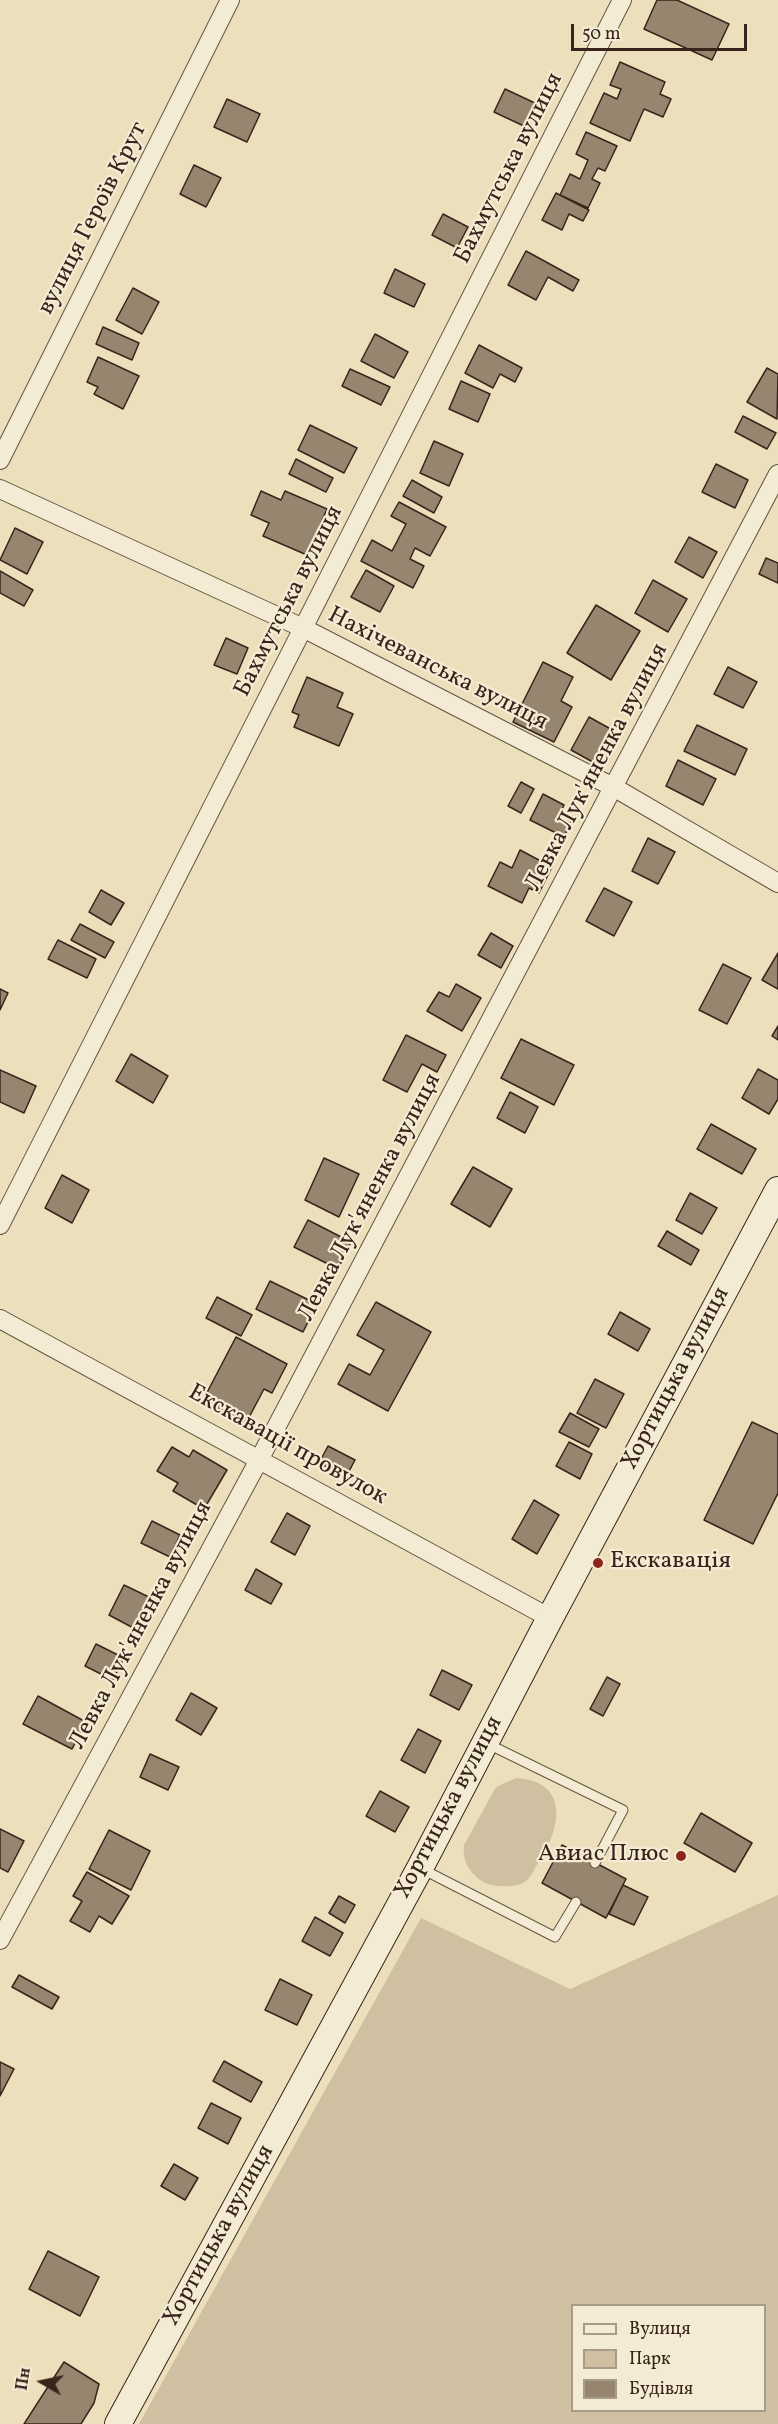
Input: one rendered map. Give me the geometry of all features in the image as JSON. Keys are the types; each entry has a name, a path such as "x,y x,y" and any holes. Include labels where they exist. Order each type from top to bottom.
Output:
{"street":[{"name":"вулиця Героїв Крут","path":"0,460 230,0"},
{"name":"Бахмутська вулиця","path":"0,1226 622,0"},
{"name":"Левка Лук'яненка вулиця","path":"0,1940 260,1458 615,788 778,474"},
{"name":"Нахічеванська вулиця","path":"0,489 303,628 615,788 778,883"},
{"name":"Хортицька вулиця","path":"118,2424 420,1868 778,1190"},
{"name":"Екскавації провулок","path":"0,1319 260,1458 550,1618"}],"lane":[{"path":"486,1743 623,1810 595,1863"},
{"path":"420,1868 555,1937 576,1902"}],"green space":[{"path":"516,1778 534,1781 546,1788 553,1798 556,1822 546,1850 526,1880 516,1885 494,1885 480,1880 472,1873 465,1860 464,1845 496,1787"},
{"path":"778,1895 778,2424 139,2424 421,1918 570,1989"}],"building":[{"path":"657,0 677,0 729,24 712,60 644,29"},
{"path":"620,62 665,82 660,94 671,99 663,117 644,109 630,141 590,123 604,93 617,99 621,89 610,85"},
{"path":"505,89 537,104 526,127 494,112"},
{"path":"227,99 260,114 247,142 214,127"},
{"path":"586,132 617,146 605,171 598,168 592,179 600,183 588,208 560,195 570,174 580,179 588,160 576,154"},
{"path":"194,165 221,178 206,207 180,194"},
{"path":"556,193 589,210 583,221 569,214 562,230 542,220"},
{"path":"443,214 468,227 457,248 432,235"},
{"path":"526,251 579,280 573,291 548,277 536,300 508,285"},
{"path":"395,269 425,284 414,307 384,293"},
{"path":"133,288 159,302 142,334 116,320"},
{"path":"103,327 139,343 132,360 96,344"},
{"path":"375,334 408,352 394,378 361,361"},
{"path":"479,345 522,368 515,382 500,374 493,388 465,373"},
{"path":"98,357 139,376 123,409 94,394 98,387 87,382"},
{"path":"767,368 778,374 777,419 747,402"},
{"path":"350,369 390,387 381,405 342,386"},
{"path":"461,381 490,394 478,422 449,409"},
{"path":"743,416 776,433 767,449 735,432"},
{"path":"310,425 357,448 344,473 298,450"},
{"path":"434,441 463,454 449,486 420,473"},
{"path":"296,459 333,478 326,492 289,474"},
{"path":"716,464 748,480 735,508 702,492"},
{"path":"412,480 442,497 434,513 403,496"},
{"path":"261,491 281,500 285,491 327,509 307,555 263,536 269,523 251,515"},
{"path":"399,502 446,527 430,556 415,548 410,559 424,566 413,588 361,561 372,540 392,551 406,524 391,516"},
{"path":"15,528 43,542 27,574 0,560"},
{"path":"689,537 717,552 703,578 675,562"},
{"path":"766,558 778,563 778,583 759,574"},
{"path":"366,570 394,586 380,612 351,597"},
{"path":"0,571 33,590 24,606 0,593"},
{"path":"653,580 687,599 668,632 635,613"},
{"path":"596,605 640,631 611,680 567,653"},
{"path":"226,638 248,648 237,674 214,665"},
{"path":"543,662 573,677 561,701 572,707 554,742 513,722"},
{"path":"728,667 757,682 743,708 714,694"},
{"path":"307,677 343,693 337,707 353,714 339,746 294,727 299,715 292,712"},
{"path":"589,717 618,733 600,766 571,750"},
{"path":"697,725 747,749 735,775 684,751"},
{"path":"678,760 716,779 703,805 666,786"},
{"path":"521,782 534,789 521,813 508,806"},
{"path":"543,794 564,805 560,814 572,820 564,837 530,820"},
{"path":"648,838 675,852 658,884 632,871"},
{"path":"520,850 552,867 539,893 529,888 522,903 488,886 500,862 512,868"},
{"path":"604,888 632,902 614,936 586,921"},
{"path":"101,890 124,903 111,925 89,912"},
{"path":"80,924 114,942 105,958 71,940"},
{"path":"491,933 513,946 501,968 478,955"},
{"path":"58,940 96,959 87,978 48,959"},
{"path":"778,953 778,989 762,980"},
{"path":"723,964 751,978 727,1024 699,1010"},
{"path":"456,984 481,998 462,1031 427,1011 439,992 449,997"},
{"path":"0,989 8,993 0,1010"},
{"path":"778,1026 778,1040 772,1036"},
{"path":"406,1035 446,1055 437,1072 422,1064 407,1092 383,1080"},
{"path":"521,1039 574,1065 554,1105 501,1078"},
{"path":"131,1054 168,1076 153,1103 116,1081"},
{"path":"758,1069 778,1080 778,1099 769,1114 742,1098"},
{"path":"0,1070 36,1086 24,1113 0,1102"},
{"path":"510,1092 538,1107 525,1133 497,1118"},
{"path":"711,1124 756,1149 742,1174 697,1149"},
{"path":"324,1158 359,1174 339,1217 305,1200"},
{"path":"473,1167 512,1189 490,1227 451,1204"},
{"path":"62,1175 89,1190 72,1223 45,1208"},
{"path":"690,1193 717,1208 702,1234 676,1220"},
{"path":"308,1220 351,1242 338,1269 294,1247"},
{"path":"667,1231 699,1250 691,1265 658,1246"},
{"path":"270,1281 317,1304 303,1332 256,1309"},
{"path":"217,1297 252,1315 241,1336 206,1318"},
{"path":"376,1302 431,1332 388,1411 338,1384 349,1364 370,1375 384,1350 357,1335"},
{"path":"620,1312 650,1329 638,1351 608,1334"},
{"path":"236,1337 287,1364 272,1393 264,1389 244,1427 201,1404"},
{"path":"595,1379 624,1394 606,1428 577,1413"},
{"path":"570,1413 599,1429 589,1447 559,1432"},
{"path":"752,1422 778,1434 778,1493 753,1544 704,1520"},
{"path":"569,1442 592,1454 580,1479 556,1466"},
{"path":"328,1446 355,1460 346,1477 319,1463"},
{"path":"172,1447 189,1457 193,1450 227,1470 204,1509 173,1491 178,1483 157,1471"},
{"path":"534,1500 559,1515 537,1554 512,1539"},
{"path":"287,1513 310,1526 295,1555 271,1542"},
{"path":"152,1521 180,1535 170,1557 141,1543"},
{"path":"256,1569 282,1584 271,1604 245,1590"},
{"path":"124,1585 155,1600 139,1631 109,1615"},
{"path":"96,1644 124,1658 113,1680 85,1666"},
{"path":"442,1670 472,1685 459,1710 430,1695"},
{"path":"607,1677 620,1684 603,1716 590,1709"},
{"path":"191,1693 217,1708 201,1735 176,1720"},
{"path":"38,1696 86,1722 72,1749 23,1724"},
{"path":"418,1729 441,1741 425,1773 401,1760"},
{"path":"150,1754 179,1767 168,1790 140,1777"},
{"path":"380,1791 409,1807 395,1832 366,1816"},
{"path":"701,1813 752,1843 735,1872 684,1843"},
{"path":"0,1829 24,1841 8,1872 0,1868"},
{"path":"109,1830 150,1851 131,1890 89,1869"},
{"path":"562,1845 626,1879 606,1918 542,1883"},
{"path":"87,1872 129,1896 112,1924 99,1916 90,1932 70,1921 82,1901 73,1896"},
{"path":"623,1885 648,1897 634,1925 609,1914"},
{"path":"339,1896 355,1905 345,1923 329,1913"},
{"path":"315,1917 343,1933 330,1956 302,1941"},
{"path":"19,1975 59,1997 52,2009 12,1987"},
{"path":"280,1979 312,1995 297,2025 265,2010"},
{"path":"224,2061 262,2082 251,2102 213,2081"},
{"path":"0,2062 14,2069 0,2096"},
{"path":"211,2103 241,2118 228,2144 198,2128"},
{"path":"174,2164 198,2178 185,2200 161,2186"},
{"path":"48,2251 99,2277 80,2316 29,2289"},
{"path":"64,2362 99,2384 94,2403 81,2424 24,2424"}],"place":[{"name":"Екскавація","path":"598,1563"},
{"name":"Авиас Плюс","path":"681,1856"}]}
